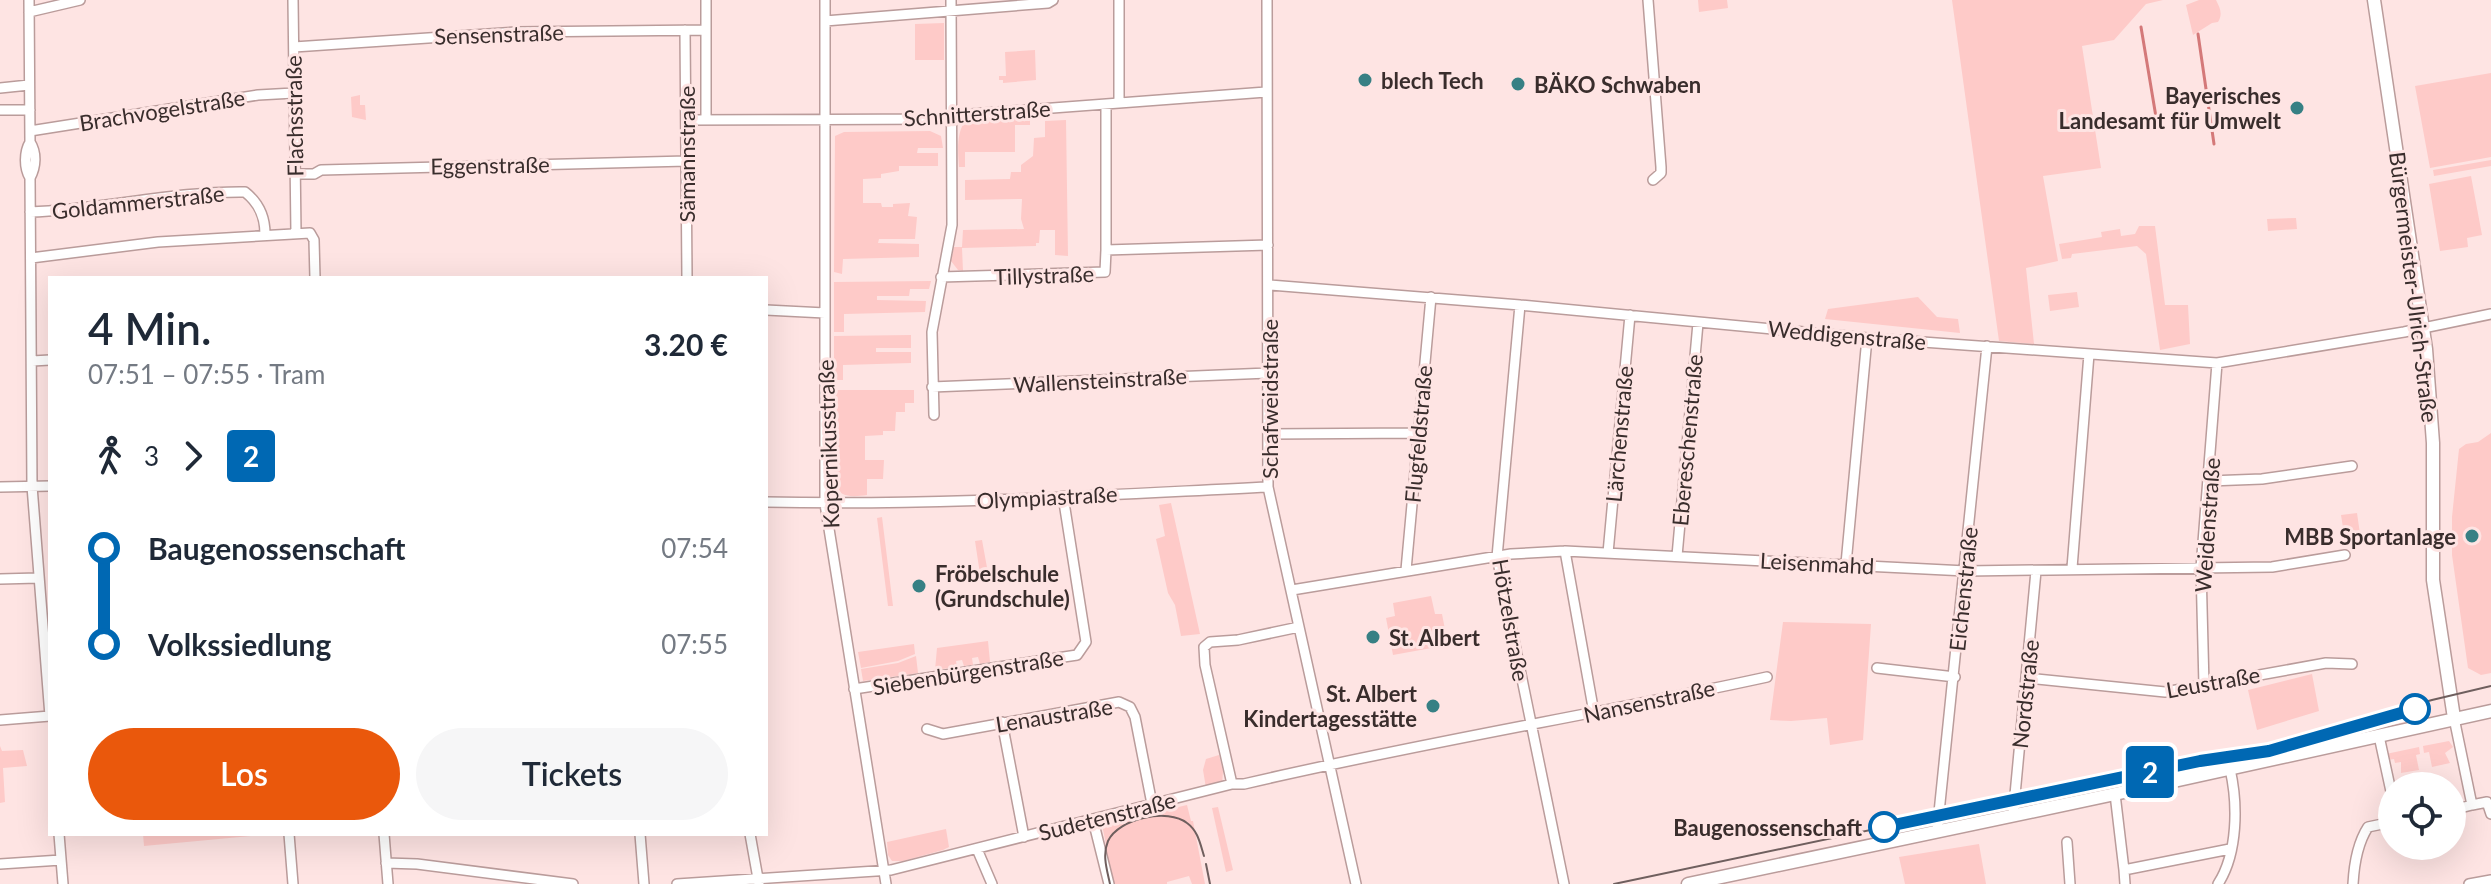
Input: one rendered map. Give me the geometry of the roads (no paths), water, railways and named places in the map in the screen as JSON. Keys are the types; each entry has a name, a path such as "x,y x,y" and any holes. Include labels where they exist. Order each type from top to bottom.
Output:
{"main road":[{"name":"Bürgermeister-Ulrich-Straße","path":"2374,0 2423,328 2433,443 2433,580 2454,718"},
{"path":"1688,884 2491,711"}],"street":[{"path":"29,0 30,142 26,149 26,171 30,178 32,486 38,578 45,599 48,669"},
{"path":"29,12 80,0"},
{"name":"Flachsstraße","path":"293,0 296,233"},
{"name":"Sämannstraße","path":"706,0 706,120"},
{"name":"Kopernikusstraße","path":"825,0 825,504 886,884"},
{"path":"934,415 932,332 952,225 951,0"},
{"path":"825,21 951,12 1053,0"},
{"path":"1119,0 1119,103"},
{"name":"Schafweidstraße","path":"1267,0 1268,487 1356,884"},
{"path":"1648,0 1661,167 1661,173 1653,180"},
{"name":"Sämannstraße","path":"685,30 687,276"},
{"name":"Sensenstraße","path":"294,47 503,33 706,30"},
{"path":"0,88 29,85"},
{"name":"Schnitterstraße","path":"686,120 943,119 1266,92"},
{"name":"Brachvogelstraße","path":"30,131 258,95 294,93"},
{"path":"1106,104 1106,250"},
{"path":"0,110 30,110"},
{"name":"Eggenstraße","path":"295,174 314,174 321,170 687,161"},
{"name":"Goldammerstraße","path":"30,212 78,211 132,202 245,192 255,200 261,211 265,234"},
{"name":"Goldammerstraße","path":"31,258 158,242 310,233 314,240 315,276"},
{"name":"Tillystraße","path":"941,277 1105,272 1106,250 1268,245"},
{"name":"Weddigenstraße","path":"1269,285 1867,338 2217,363 2491,314"},
{"name":"Flugfeldstraße","path":"1406,570 1431,297"},
{"name":"Hötzelstraße","path":"1520,305 1497,557 1564,884"},
{"path":"768,310 825,313"},
{"name":"Lärchenstraße","path":"1608,553 1630,315"},
{"name":"Ebereschenstraße","path":"1677,556 1698,323"},
{"path":"1846,564 1867,338"},
{"name":"Eichenstraße","path":"1937,832 1987,346"},
{"path":"2072,568 2089,354"},
{"path":"32,361 48,360"},
{"name":"Weidenstraße","path":"2204,686 2201,568 2217,363"},
{"name":"Wallensteinstraße","path":"932,387 1268,373"},
{"path":"1269,434 1418,433"},
{"path":"2209,481 2262,479 2352,466"},
{"path":"0,487 48,486"},
{"name":"Olympiastraße","path":"768,502 825,504 1268,487"},
{"name":"Siebenbürgenstraße","path":"854,689 1067,657 1081,651 1086,642 1063,496"},
{"path":"1565,551 1594,713"},
{"name":"Leisenmahd","path":"1292,590 1511,554 1565,551 1966,571 2272,567 2345,555"},
{"name":"Nordstraße","path":"2013,816 2036,571"},
{"path":"0,579 38,578"},
{"path":"1232,784 1205,665 1204,647 1210,642 1238,640 1299,627"},
{"name":"Leustraße","path":"2027,678 2165,692 2326,663 2352,664"},
{"path":"1877,668 1955,677"},
{"name":"Nansenstraße","path":"1330,763 1767,677"},
{"name":"Lenaustraße","path":"927,729 943,734 1119,702 1130,707 1135,717 1152,804"},
{"path":"0,720 48,716"},
{"path":"2454,718 2472,805"},
{"path":"1002,722 1024,837"},
{"path":"2379,736 2387,772"},
{"name":"Sudetenstraße","path":"677,884 884,871 1232,784 1244,784 1330,763"},
{"path":"2218,884 2225,874 2235,810 2230,769"},
{"path":"2115,794 2125,884"},
{"path":"2466,806 2487,802 2491,814"},
{"path":"1093,820 1109,884"},
{"path":"2353,884 2364,833 2368,827 2378,825"},
{"path":"59,836 63,884"},
{"path":"289,836 293,884"},
{"path":"384,836 388,884"},
{"path":"640,836 644,884"},
{"path":"750,836 758,881"},
{"path":"2067,842 2070,884"},
{"path":"977,849 992,884"},
{"path":"2124,870 2230,849"},
{"path":"0,864 61,860"},
{"path":"386,863 417,864 573,884"},
{"path":"2469,884 2491,880"}],"waterway":[{"path":"2141,27 2156,117"},
{"path":"2198,34 2214,144"}],"tram line":[{"path":"1614,884 2269,746 2491,686"},
{"name":"2","path":"1884,827 2200,761 2269,751 2415,709"},
{"path":"1110,884 1106,846 1114,833 1133,821 1157,816 1179,819 1191,826 1204,856"},
{"path":"1206,864 1210,884"}],"place":[{"name":"blech Tech","path":"1365,80"},
{"name":"BÄKO Schwaben","path":"1518,84"},
{"name":"Bayerisches Landesamt für Umwelt","path":"2297,108"},
{"name":"MBB Sportanlage","path":"2472,536"},
{"name":"Fröbelschule (Grundschule)","path":"919,586"},
{"name":"St. Albert","path":"1373,637"},
{"name":"St. Albert Kindertagesstätte","path":"1433,706"},
{"name":"Baugenossenschaft","path":"1884,827"}]}
